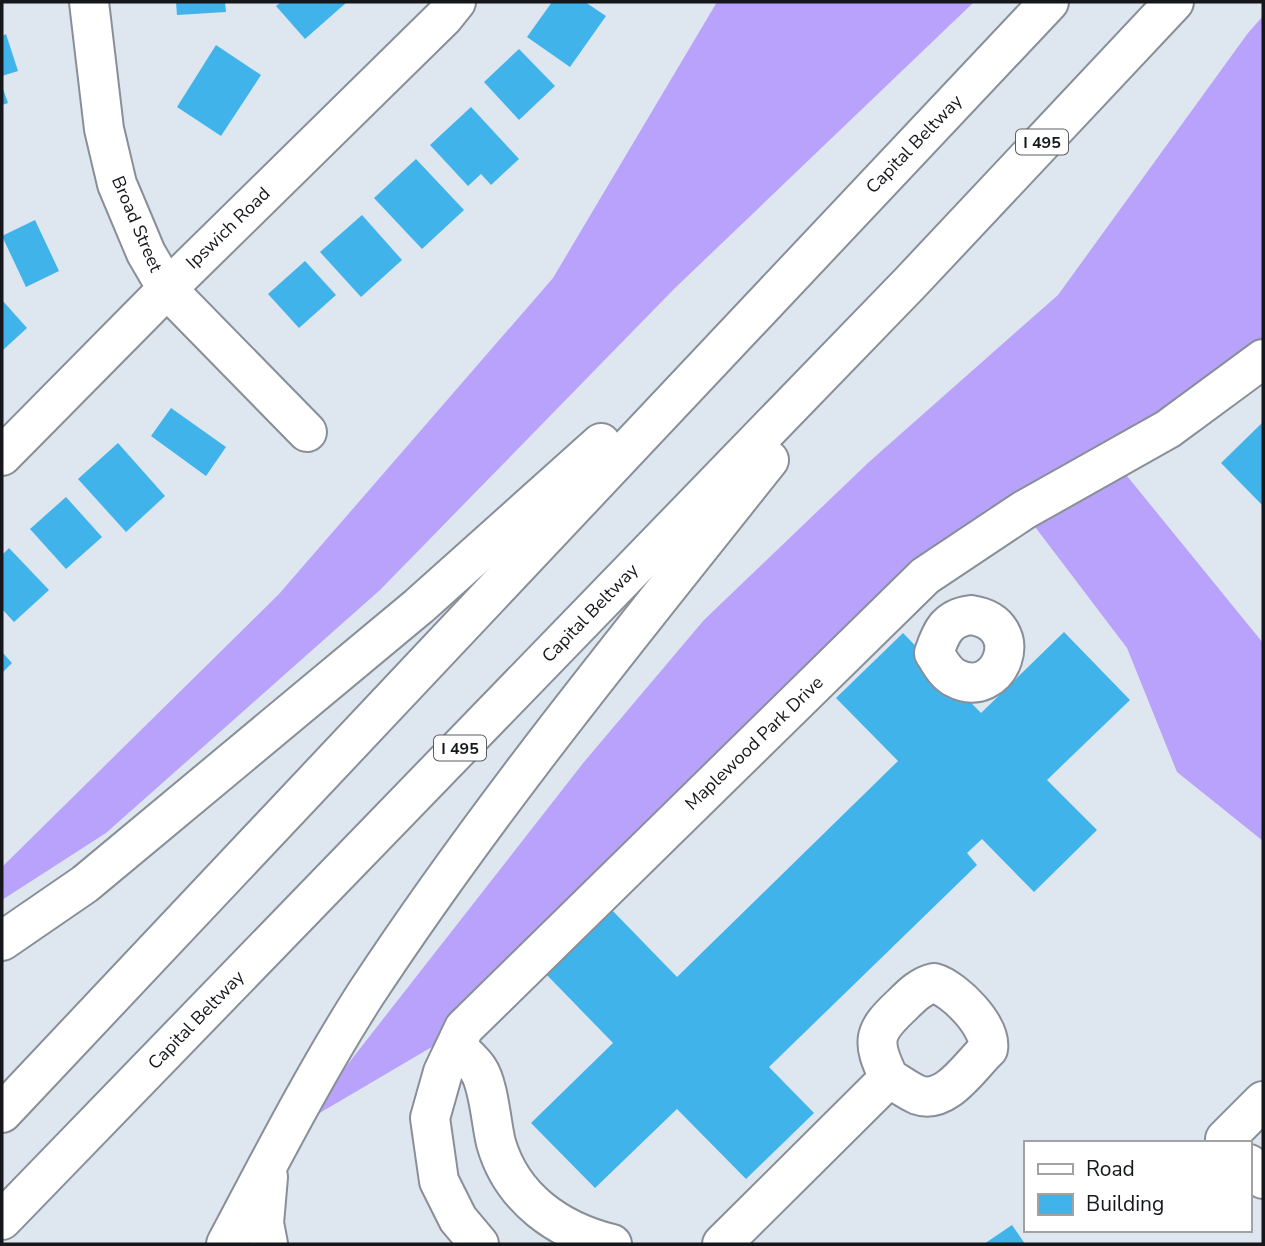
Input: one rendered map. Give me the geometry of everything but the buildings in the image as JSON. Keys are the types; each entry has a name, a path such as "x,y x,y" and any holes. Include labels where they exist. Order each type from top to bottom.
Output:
{"main road":[{"name":"Broad Street","path":"89,2 104,129 117,184 146,253 167,289 307,432"},
{"name":"Ipswich Road","path":"2,456 167,289 444,17 456,2"},
{"name":"Capital Beltway","path":"2,1113 1049,2"},
{"name":"Capital Beltway","path":"6,1217 910,283 1174,2"},
{"path":"2,941 85,884 419,606 841,220"},
{"path":"226,1244 270,1161 364,998 514,781 910,283"},
{"name":"Maplewood Park Drive","path":"479,1244 458,1219 439,1181 430,1118 443,1072 464,1028 925,576 1024,510 1168,429 1263,359"},
{"path":"890,610 933,653"},
{"path":"456,1046 480,1070 497,1146 519,1189 552,1221 579,1236 612,1244"},
{"path":"722,1244 889,1078"},
{"path":"1226,1141 1225,1139 1263,1101"},
{"path":"268,1244 264,1223 270,1161"},
{"path":"1251,1166 1263,1179"}],"shaded area":[{"path":"717,2 974,2 674,289 380,590 106,833 2,900 2,867 279,594 553,278"},
{"path":"1263,16 1263,359 1114,460 1263,643 1263,841 1177,772 1127,648 1023,511 464,1028 301,1124 584,762 704,620 869,462 1058,295"}]}
